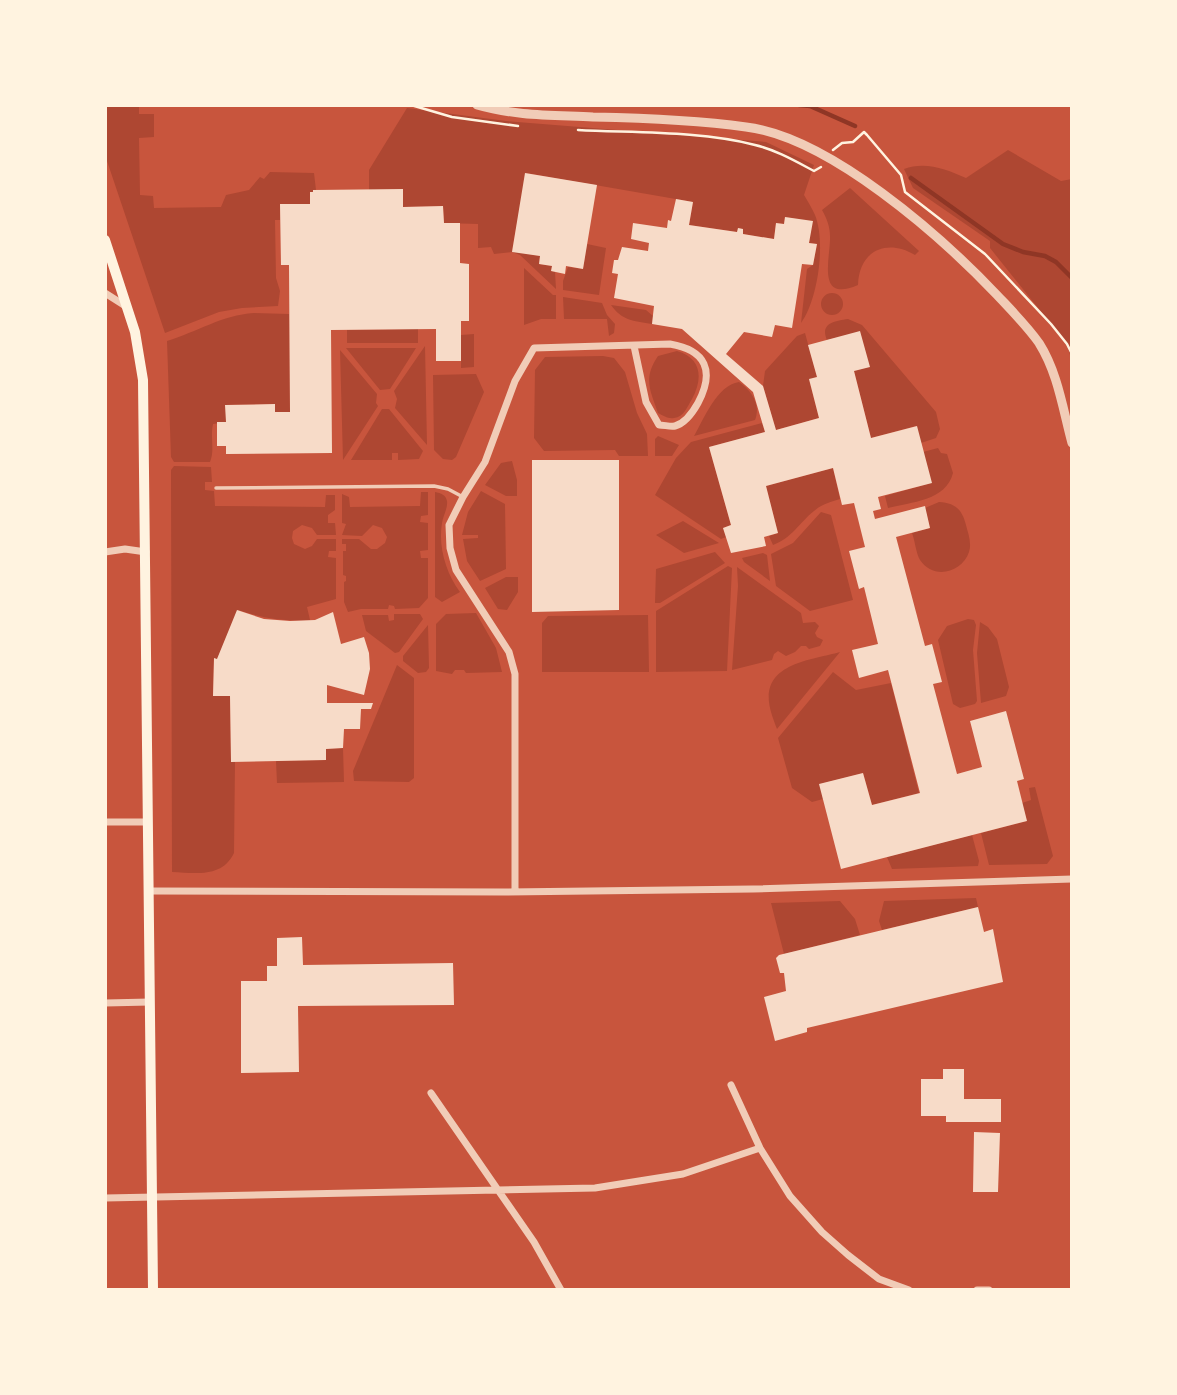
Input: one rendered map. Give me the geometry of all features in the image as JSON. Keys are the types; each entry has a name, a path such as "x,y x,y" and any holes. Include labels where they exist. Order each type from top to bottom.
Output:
{"main road":[{"path":"105,240 135,332 144,380 153,1290"}],"street":[{"path":"477,105 509,113 617,117 745,127 776,134 828,157 941,239 1027,327 1048,360 1072,443"},
{"path":"105,293 127,307"},
{"path":"515,892 515,674 509,652 456,570 450,548 449,525 485,462 515,381 534,348 670,344 687,346 699,355 708,374 704,390 687,419 674,427 659,425 646,402 634,346"},
{"path":"105,552 146,552"},
{"path":"105,822 148,822"},
{"path":"149,891 515,892 811,888 1072,879"},
{"path":"105,1003 150,1002"},
{"path":"731,1085 760,1148 790,1196 822,1232 879,1279 909,1290"},
{"path":"431,1093 534,1242 561,1290"},
{"path":"105,1198 596,1188 683,1174 760,1148"},
{"path":"977,1290 989,1290"}],"lane":[{"path":"216,488 434,486 448,489 463,497"}],"path":[{"path":"411,105 452,117 526,127"},
{"path":"568,129 723,138 757,145 814,172 836,146 853,142 864,132 901,175 905,192 985,254 1051,324 1068,344 1072,355"}],"shaded area":[{"path":"105,105 139,105 139,114 154,114 154,137 139,138 140,195 153,196 154,208 221,207 226,195 249,190 260,177 264,179 270,172 314,173 316,190 313,190 310,204 280,204 280,220 275,220 276,278 280,291 278,306 219,312 165,333 105,155"},
{"path":"407,108 506,121 766,142 814,165 804,195 814,212 818,226 820,255 816,286 807,313 801,323 807,269 813,265 817,244 809,243 812,222 785,217 784,224 776,223 774,239 743,234 743,230 739,228 737,232 689,225 693,202 526,173 512,251 540,256 539,264 552,266 556,289 520,255 512,252 494,254 491,247 478,248 478,224 444,223 443,206 403,207 403,190 369,190 369,170"},
{"path":"1008,150 1061,181 1072,179 1072,362 1067,344 990,248 990,241 913,188 904,169 928,166 966,178"},
{"path":"850,188 919,251 915,255 894,248 876,251 863,264 858,285 844,289 836,288 828,275 830,233 822,210"},
{"path":"587,244 606,248 599,295 563,290 568,267 583,269"},
{"path":"524,268 556,295 556,319 541,319 524,325"},
{"path":"828,293 836,293 843,300 843,308 836,315 828,315 821,308 821,300"},
{"path":"563,297 602,303 615,324 614,333 609,336 607,319 564,319"},
{"path":"611,305 646,310 653,316 652,324 624,317"},
{"path":"254,313 289,314 290,412 275,412 274,404 226,405 226,422 213,424 210,462 174,462 171,457 167,341 220,320"},
{"path":"848,319 862,325 936,412 940,429 936,438 921,443 916,426 871,438 854,371 869,367 860,332 827,340 825,335 829,324"},
{"path":"418,329 418,343 347,343 347,330"},
{"path":"805,333 817,377 809,380 819,418 776,430 763,386 765,371 797,336"},
{"path":"474,334 474,367 461,368 461,335"},
{"path":"425,346 427,445 395,408 397,399 394,391"},
{"path":"346,348 416,348 390,389 380,390"},
{"path":"340,350 377,394 378,406 343,460"},
{"path":"677,351 696,364 699,377 696,391 685,411 680,416 670,418 658,413 649,378 658,356"},
{"path":"545,357 614,358 625,372 637,413 647,434 648,456 619,456 615,450 544,451 534,438 535,370"},
{"path":"476,374 484,392 456,457 452,460 443,459 434,450 433,375"},
{"path":"739,382 754,399 757,409 755,420 694,436 718,396 731,384"},
{"path":"382,409 389,409 423,451 419,459 398,460 398,453 392,453 392,460 351,460"},
{"path":"762,423 765,432 709,447 731,525 723,528 726,537 721,539 655,495 676,458 691,442"},
{"path":"658,436 679,445 672,456 655,456 655,439"},
{"path":"938,448 941,453 947,454 953,473 949,482 935,495 926,499 888,508 885,496 931,483 923,452"},
{"path":"512,461 517,480 517,496 506,496 485,485 501,463"},
{"path":"174,466 211,467 212,482 205,482 205,490 214,491 215,506 325,507 326,495 335,495 335,510 328,515 328,523 335,523 336,535 317,535 312,528 302,525 293,531 292,538 294,544 305,549 312,546 317,539 336,539 336,551 329,551 328,557 336,558 336,599 307,607 310,620 273,619 238,610 217,659 214,659 213,696 230,696 231,761 235,762 234,853 223,867 199,873 172,872 171,470"},
{"path":"833,468 840,499 817,509 790,534 773,545 769,536 778,533 766,486"},
{"path":"481,491 505,504 506,569 480,581 467,561 463,539 478,538 478,535 462,535 468,512"},
{"path":"421,492 428,492 428,515 421,516 420,522 428,523 428,550 420,551 421,558 428,558 428,598 419,608 395,609 389,605 388,609 348,612 344,602 346,576 343,575 343,551 346,551 346,544 342,544 342,539 359,539 371,549 377,549 385,543 387,537 382,528 373,525 362,536 342,535 346,524 342,523 342,494 349,497 350,507 420,506"},
{"path":"435,492 446,497 447,501 441,532 442,550 447,568 460,592 442,602 435,597"},
{"path":"939,502 954,505 960,511 970,542 969,552 960,565 939,572 920,560 912,533 930,528 925,508"},
{"path":"821,512 831,515 853,600 810,611 776,586 771,554 793,543"},
{"path":"683,521 719,543 684,553 656,535"},
{"path":"715,552 725,563 660,603 655,603 656,569"},
{"path":"763,553 767,555 770,581 742,558"},
{"path":"728,566 732,568 727,671 656,672 656,611"},
{"path":"737,567 801,613 803,623 815,622 819,626 815,633 823,640 820,646 809,649 801,646 786,656 778,651 772,660 732,670"},
{"path":"506,577 518,577 518,592 507,610 498,609 485,588"},
{"path":"476,613 496,648 502,672 466,673 464,670 455,670 452,674 436,671 436,624 446,614"},
{"path":"394,614 420,614 423,619 399,652 395,653 366,631 362,615 388,615 389,621 394,620"},
{"path":"648,615 649,672 542,672 542,623 548,616"},
{"path":"968,619 974,620 976,625 973,650 977,701 960,708 953,704 938,640 947,626"},
{"path":"980,622 988,627 997,639 1009,687 1006,696 981,703 977,653"},
{"path":"428,625 429,668 426,672 418,673 403,661 403,656"},
{"path":"840,652 777,729 769,702 774,679 792,665"},
{"path":"397,665 414,678 414,778 409,782 354,781 353,771"},
{"path":"833,672 856,690 891,683 919,793 872,805 863,773 820,784 823,799 812,802 792,788 778,738"},
{"path":"343,748 344,782 277,783 276,761 326,760 326,749"},
{"path":"1035,787 1053,856 1047,864 989,865 981,833 1027,821 1022,803 1031,800 1029,788"},
{"path":"972,835 978,866 892,869 887,857"},
{"path":"976,898 978,907 882,930 879,921 884,901"},
{"path":"840,901 855,919 860,935 784,954 771,903"}],"building":[{"path":"525,173 597,185 583,269 566,266 565,274 551,271 552,266 539,264 540,256 512,252"},
{"path":"403,189 403,207 443,206 444,223 460,223 460,263 469,264 469,321 461,321 461,361 436,361 436,329 331,330 332,453 226,454 226,446 217,446 217,422 226,422 225,405 275,404 275,412 290,412 289,265 281,265 280,204 310,204 310,192 313,190"},
{"path":"676,199 693,202 689,225 737,232 738,228 743,229 743,234 774,239 776,223 784,224 785,217 813,221 809,243 817,244 813,265 802,264 792,328 775,325 772,337 744,332 726,354 763,386 776,430 819,418 809,379 817,377 808,345 860,331 870,367 854,371 871,438 917,426 932,483 878,497 881,509 873,511 875,519 925,506 930,528 896,537 925,646 932,644 942,682 933,684 957,774 982,767 970,721 1006,711 1024,779 1017,781 1027,821 841,869 819,784 863,773 872,805 920,793 888,670 859,678 852,650 878,644 864,587 859,589 849,551 865,547 854,503 842,505 833,468 766,486 778,533 764,537 766,546 731,553 723,528 731,525 709,447 765,432 753,392 682,329 652,324 654,306 614,298 618,274 612,273 614,260 618,260 622,247 648,251 649,243 631,239 633,223 667,228"},
{"path":"532,460 619,460 619,610 532,612"},
{"path":"237,610 264,619 290,621 315,620 333,612 341,644 364,637 370,669 364,695 327,685 327,703 373,703 371,709 361,709 360,729 344,729 343,748 326,749 326,760 231,762 230,696 213,696 214,658 217,659"},
{"path":"978,907 984,932 993,929 1003,982 807,1028 807,1032 775,1041 764,997 786,991 784,973 780,973 776,958 779,955"},
{"path":"302,937 303,965 453,963 454,1005 298,1006 299,1072 241,1073 241,981 267,981 267,966 277,966 277,938"},
{"path":"943,1069 964,1069 964,1099 1001,1099 1001,1122 946,1122 946,1116 921,1116 921,1079 943,1079"},
{"path":"974,1132 1000,1133 998,1192 973,1192"}],"waterway":[{"path":"799,105 810,106 855,126"},
{"path":"911,178 1003,244 1023,252 1045,256 1056,262 1072,278"}]}
